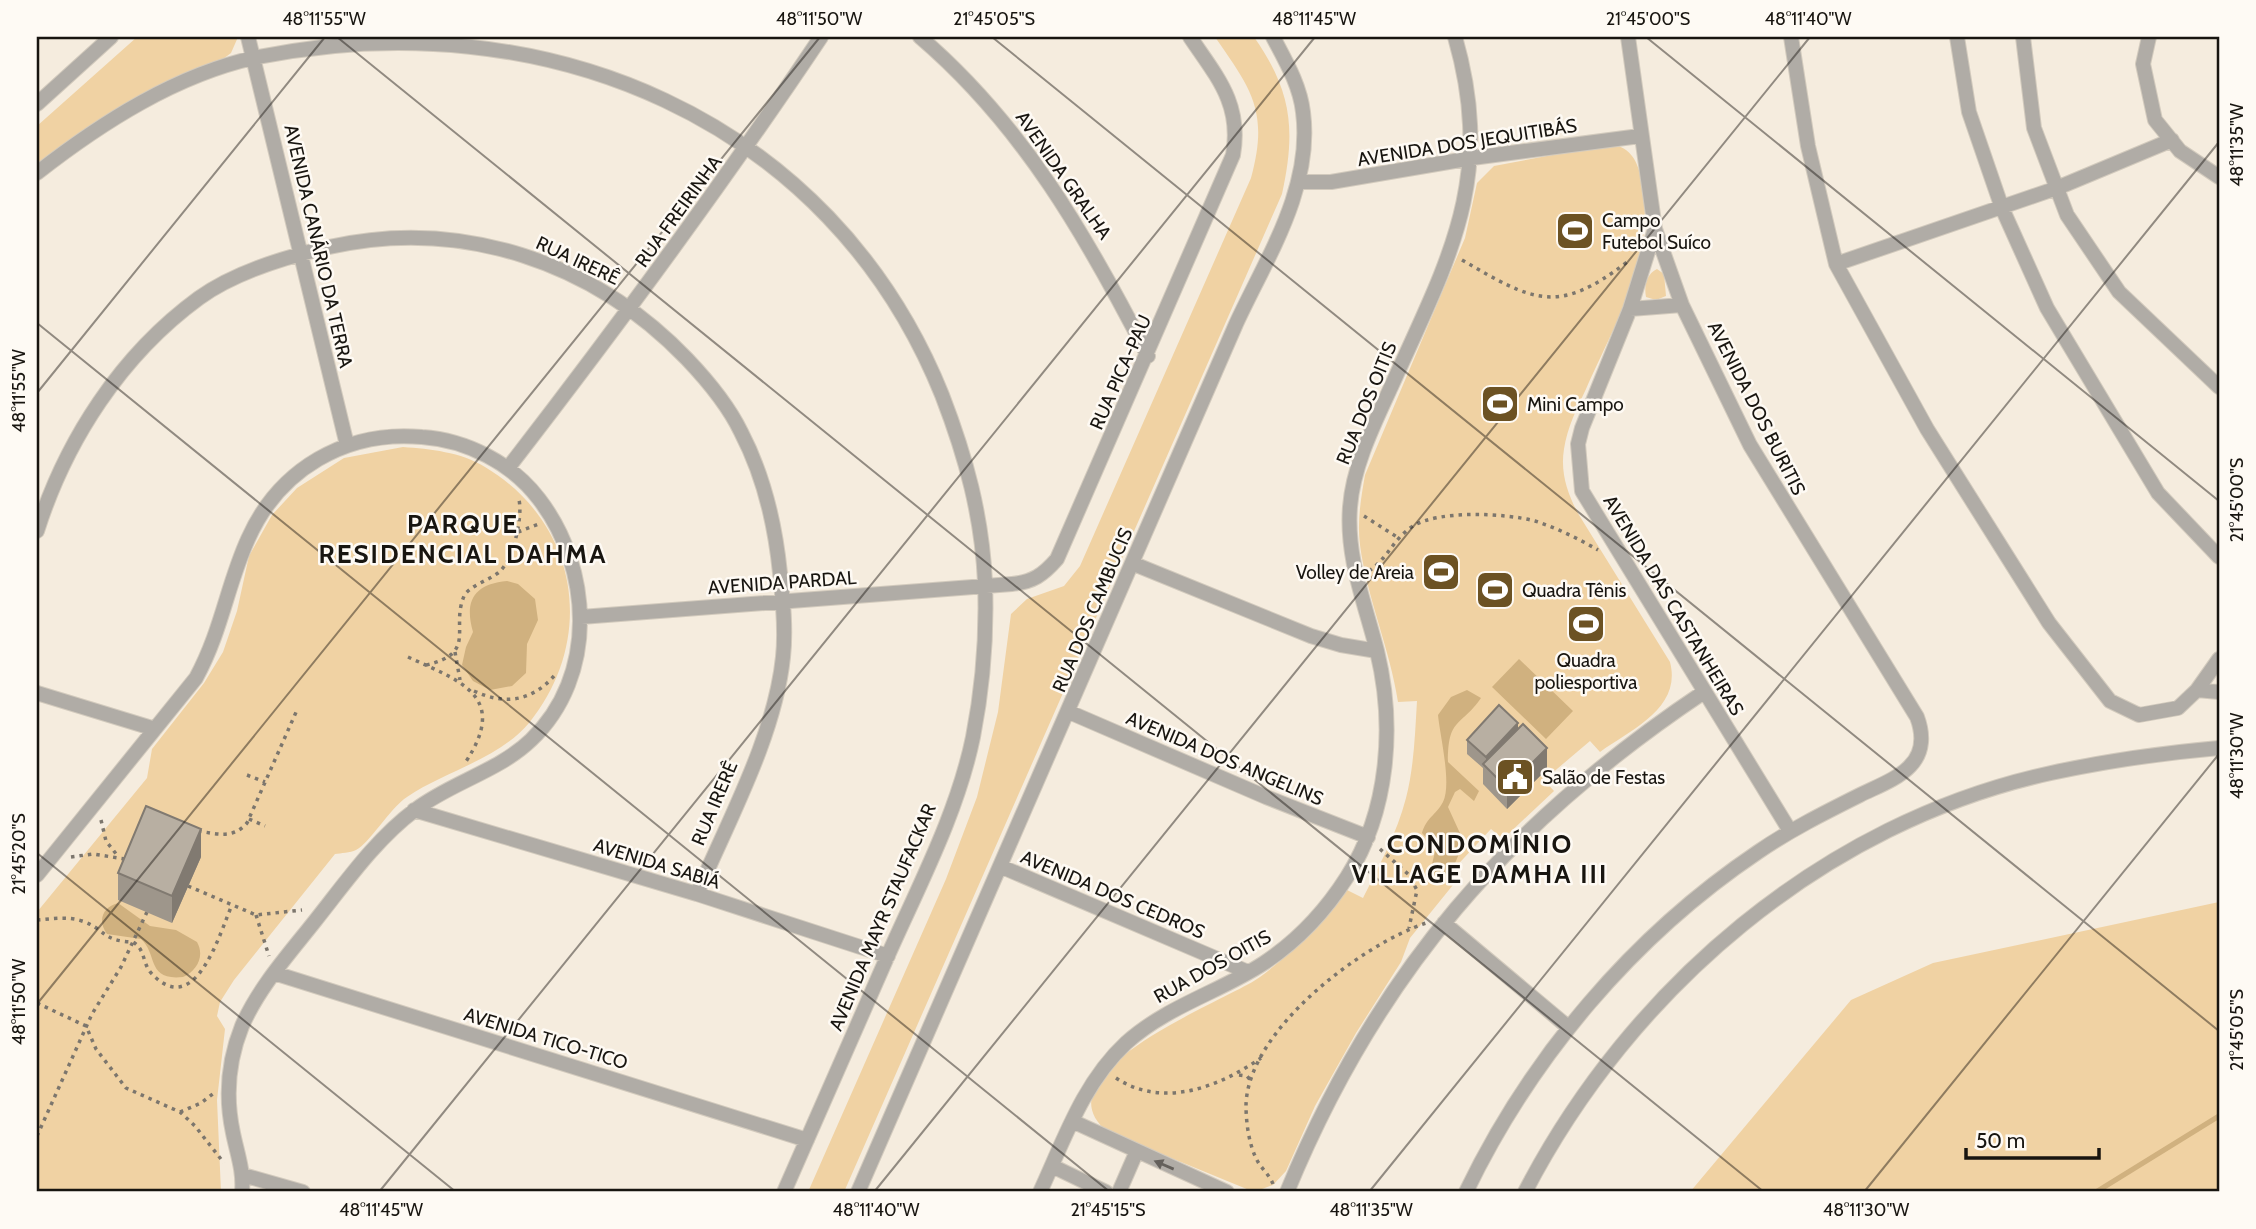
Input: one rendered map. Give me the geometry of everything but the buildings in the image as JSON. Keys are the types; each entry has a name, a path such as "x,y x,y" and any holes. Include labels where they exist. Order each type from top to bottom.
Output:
{"street":[{"path":"37,104 111,37"},
{"name":"AVENIDA CANÁRIO DA TERRA","path":"248,37 255,57 346,444"},
{"name":"RUA FREIRINHA","path":"508,468 632,308 748,147 821,37"},
{"name":"AVENIDA GRALHA","path":"920,37 994,108 1041,169 1095,252 1148,356"},
{"name":"RUA PICA-PAU","path":"985,586 1030,582 1045,573 1057,559 1148,356 1233,155 1236,122 1232,104 1190,37"},
{"name":"RUA DOS CAMBUCIS","path":"858,1192 1002,867 1236,324 1292,206 1299,182 1304,144 1303,110 1294,81 1273,37"},
{"name":"RUA DOS OITIS","path":"1040,1192 1088,1089 1102,1069 1125,1044 1153,1022 1248,972 1290,944 1322,910 1348,876 1375,820 1387,745 1377,651 1356,580 1350,508 1358,471 1373,425 1451,254 1472,158 1473,132 1467,76 1455,37"},
{"name":"AVENIDA DOS BURITIS","path":"1628,37 1655,229 1682,305 1756,456 1917,717 1923,732 1917,757 1910,766 1895,777 1790,831"},
{"path":"1791,37 1808,146 1836,264 1927,429 2049,623 2110,701 2139,715 2178,708 2197,690 2219,659"},
{"path":"1957,37 1969,112 2002,208 2048,308 2158,493 2219,557"},
{"path":"2023,37 2034,128 2067,215 2119,292 2219,387"},
{"path":"2149,37 2143,64 2155,120 2180,151 2219,177"},
{"name":"AVENIDA MAYR STAUFACKAR","path":"37,173 88,134 152,98 199,76 255,57 336,45 411,41 497,47 583,65 643,87 695,112 748,147 806,196 854,244 883,283 925,353 972,477 982,533 985,586 984,666 972,740 945,824 784,1192"},
{"name":"AVENIDA DOS JEQUITIBÁS","path":"1299,182 1331,182 1472,158 1640,136"},
{"path":"1836,264 2057,188 2172,141"},
{"name":"AVENIDA DAS CASTANHEIRAS","path":"1655,229 1630,309 1582,428 1578,444 1582,491 1790,831"},
{"name":"RUA IRERÊ","path":"37,531 43,488 102,397 165,326 202,296 246,274 301,253 353,242 408,237 468,240 517,253 570,273 632,308 704,377 740,428 760,473 776,534 783,601 783,657 773,705 752,766 696,894"},
{"path":"1630,309 1682,305"},
{"path":"37,875 196,678 213,647 247,541 276,491 298,472 346,444 396,436 435,438 463,445 508,468 535,493 553,516 566,542 575,570 581,617 579,648 555,712 530,741 414,810 388,834 274,973 243,1026 228,1078 233,1132 243,1175 242,1192"},
{"path":"1133,564 1311,636 1377,651"},
{"name":"AVENIDA PARDAL","path":"581,617 985,586"},
{"path":"2197,690 2219,692"},
{"path":"37,692 155,729"},
{"path":"1287,1192 1322,1111 1361,1039 1444,923 1516,840 1566,794 1604,762 1704,692"},
{"name":"AVENIDA DOS ANGELINS","path":"1069,712 1266,797 1368,837"},
{"path":"1525,1192 1551,1143 1592,1080 1631,1031 1672,987 1730,936 1841,855 1910,822 1972,797 2050,773 2179,751 2219,748"},
{"name":"AVENIDA SABIÁ","path":"414,810 696,894 888,956"},
{"path":"1466,1192 1508,1115 1568,1027 1645,944 1737,866 1790,831"},
{"name":"AVENIDA DOS CEDROS","path":"1002,867 1248,972"},
{"path":"1444,923 1568,1027"},
{"name":"AVENIDA TICO-TICO","path":"274,973 807,1140"},
{"path":"1072,1121 1205,1188 1227,1192"},
{"path":"1119,1192 1136,1153"},
{"path":"1052,1166 1106,1192"},
{"path":"243,1175 303,1192"}],"path":[{"path":"1451,254 1495,279 1539,298 1559,298 1593,288 1630,260"},
{"path":"1350,508 1397,537"},
{"path":"1356,580 1385,560 1397,537 1419,523 1468,514 1533,521 1580,540"},
{"path":"460,681 455,652 462,632 460,612 465,594 502,570 518,532"},
{"path":"408,657 491,699 511,701 530,696 547,684 579,648"},
{"path":"425,665 438,662 455,652"},
{"path":"448,789 480,736 482,718 473,691"},
{"path":"189,833 199,831 226,836 242,829 249,819 297,710"},
{"path":"247,775 265,782"},
{"path":"99,798 106,841 117,855"},
{"path":"249,819 265,826"},
{"path":"1102,1069 1126,1085 1157,1092 1189,1093 1237,1075 1261,1058 1310,995 1344,966 1409,928 1417,890 1408,874 1368,837"},
{"path":"47,862 93,854 117,855 134,862"},
{"path":"188,886 256,915 307,910 331,901"},
{"path":"37,920 64,918 83,921 114,942 133,942 142,950 148,969 154,976 173,985 184,985 201,974 232,905"},
{"path":"37,1136 86,1026 147,912"},
{"path":"256,915 274,973"},
{"path":"37,1004 86,1026 96,1049 126,1087 180,1112 195,1126 218,1160 243,1175"},
{"path":"1261,1058 1246,1102 1247,1124 1253,1152 1271,1179 1276,1192"},
{"path":"1237,1075 1247,1076 1252,1082"},
{"path":"180,1112 201,1103 228,1078"}],"shaded area":[{"path":"137,37 238,37 231,53 223,59 173,81 102,118 37,166 37,126"},
{"path":"1215,37 1254,37 1276,75 1288,112 1289,130 1289,150 1282,194 844,1192 808,1192 946,879 977,797 998,712 1011,614 1027,599 1064,586 1080,566 1251,178 1258,136 1254,103 1239,72"},
{"path":"1611,144 1629,153 1638,168 1645,210 1643,237 1630,289 1570,426 1565,441 1563,467 1568,492 1579,515 1670,662 1672,678 1669,692 1652,716 1600,752 1590,741 1544,780 1554,791 1503,839 1491,829 1450,873 1457,880 1410,938 1401,962 1356,1033 1315,1106 1286,1171 1273,1185 1254,1192 1108,1132 1092,1109 1096,1086 1115,1062 1179,1020 1260,977 1317,925 1347,890 1363,898 1393,837 1406,798 1417,701 1398,702 1363,565 1359,527 1365,475 1465,238 1477,183 1494,166"},
{"path":"1657,269 1664,274 1666,296 1656,300 1646,297 1645,289 1648,277"},
{"path":"403,447 445,452 476,462 517,491 541,519 558,550 568,585 570,620 564,655 550,690 529,723 503,746 407,797 356,850 335,854 234,980 220,1002 217,1016 225,1029 217,1100 221,1192 37,1192 37,912 147,778 152,749 204,683 223,652 237,611 249,556 272,515 297,488 344,458"},
{"path":"507,581 518,584 535,599 538,620 527,644 526,673 512,686 490,690 473,681 462,665 473,632 471,603 479,590"},
{"path":"1519,659 1573,711 1546,739 1492,687"},
{"path":"1467,690 1481,698 1453,730 1448,762 1479,791 1474,801 1460,789 1455,792 1448,807 1464,842 1453,868 1441,877 1429,876 1436,848 1422,833 1443,802 1446,784 1438,715 1451,697"},
{"path":"2219,902 2219,1192 1690,1192 1851,1000 1933,963"},
{"path":"118,903 150,926 176,930 197,942 200,958 196,967 183,977 163,975 154,965 141,939 107,934 102,924 103,915"}],"waterway":[{"path":"2096,1192 2219,1116"}],"place":[{"name":"Campo Futebol Suíco","path":"1575,231"},
{"name":"Mini Campo","path":"1500,404"},
{"name":"Volley de Areia","path":"1441,572"},
{"name":"Quadra Tênis","path":"1495,590"},
{"name":"Quadra poliesportiva","path":"1586,624"},
{"name":"Salão de Festas","path":"1515,777"}],"district":[{"name":"PARQUE RESIDENCIAL DAHMA","path":"463,539"},
{"name":"CONDOMÍNIO VILLAGE DAMHA III","path":"1480,859"}]}
